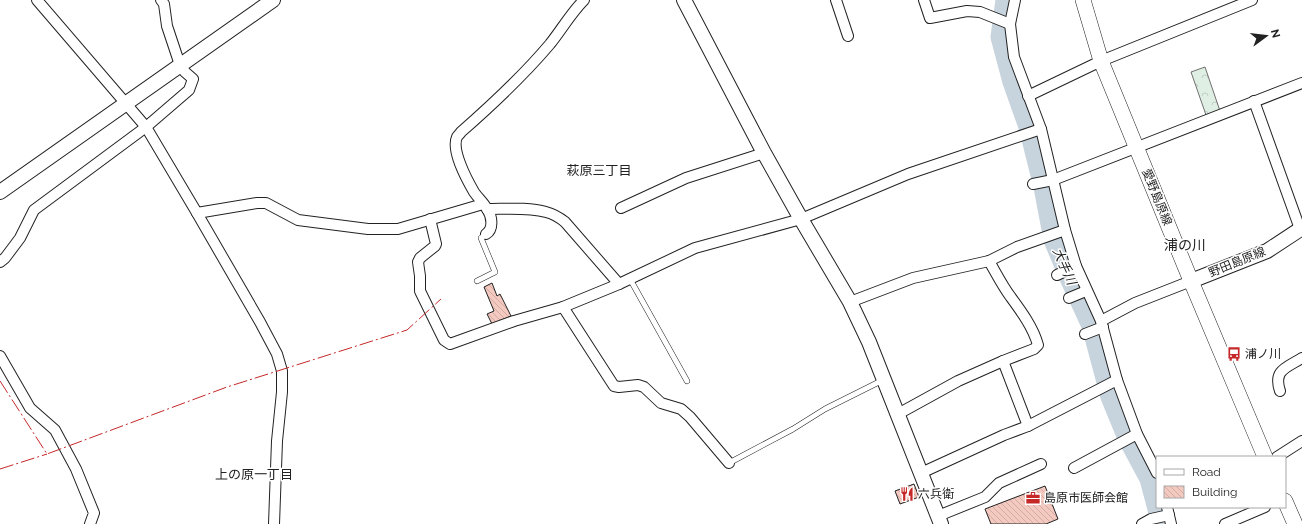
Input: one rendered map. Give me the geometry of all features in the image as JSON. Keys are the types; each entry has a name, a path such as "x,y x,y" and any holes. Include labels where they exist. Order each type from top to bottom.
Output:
{"main road":[{"name":"愛野島原線","path":"1083,0 1102,61 1136,147 1265,456"},
{"path":"1286,503 1295,524"}],"street":[{"path":"37,0 146,127 260,322 276,354 282,371 282,392 277,442 274,524"},
{"path":"0,262 20,238 34,210 146,127 189,90 193,79 180,65 167,26 164,4 161,0"},
{"path":"0,192 273,0"},
{"path":"486,234 491,228 491,223 485,207 473,190 460,162 456,144 457,137 496,102 522,75 551,43 575,9 584,0"},
{"path":"684,0 764,153 850,302 869,342 939,520 985,496 998,482 1041,464"},
{"path":"836,0 848,36"},
{"path":"924,0 930,18 967,11 980,12 1008,24"},
{"path":"1015,0 1008,24 1014,57 1040,129 1050,181 1063,231 1075,267 1101,325 1115,381 1136,434 1156,471"},
{"path":"1028,96 1230,4 1252,0"},
{"path":"1034,184 1050,181 1302,83"},
{"path":"1254,102 1301,229"},
{"path":"430,219 436,244 420,258 418,262 420,276 419,288 444,340 448,343 452,343 514,321 563,307 619,284 695,248 801,219 908,174 1040,129"},
{"path":"621,208 686,178 764,153"},
{"path":"197,213 257,203 266,203 298,220 368,229 398,229 430,219 485,207 537,210 547,212 566,222 619,284"},
{"name":"野田島原線","path":"1191,281 1267,251 1301,229"},
{"path":"850,302 913,278 989,261 1017,247 1063,231"},
{"path":"898,414 958,381 1034,349 1038,345 1020,310 1000,281 989,261"},
{"path":"1059,274 1075,267"},
{"path":"1086,334 1135,303 1191,281"},
{"path":"1070,298 1085,291"},
{"path":"563,307 614,386 619,387 638,385 644,387 661,403 681,409 690,417 729,463"},
{"path":"0,356 30,408 55,430 76,469 94,513 90,524"},
{"path":"1280,391 1277,383 1280,371 1302,358"},
{"path":"1003,361 1028,426"},
{"path":"921,473 1004,435 1028,426 1115,381"},
{"path":"1074,468 1136,434"},
{"path":"1279,456 1302,441"},
{"path":"1225,524 1262,508"},
{"path":"1142,524 1151,519 1168,515"}],"lane":[{"path":"477,281 495,272 481,238 486,234"},
{"path":"630,279 687,381"},
{"path":"729,463 793,429 826,409 884,379"}],"green space":[{"path":"1205,67 1220,111 1206,115 1191,72"}],"building":[{"path":"492,283 497,296 500,294 511,316 492,324 487,314 494,311 484,287"},
{"name":"六兵衛","path":"914,484 919,497 900,504 895,491"},
{"name":"島原市医師会館","path":"1045,486 1058,519 1046,524 991,524 985,509"}],"waterway":[{"name":"大手川","path":"1005,0 1000,37 1012,82 1028,127 1043,187 1053,240 1091,326 1110,397 1126,436 1149,479 1156,505"},
{"name":"大手川","path":"1157,508 1161,524"}],"power":[{"path":"0,381 47,454 227,387 407,330 441,299"},
{"path":"0,469 47,454"}],"place":[{"name":"浦ノ川","path":"1234,354"},
{"name":"六兵衛","path":"907,494"},
{"name":"島原市医師会館","path":"1033,498"}],"district":[{"name":"萩原三丁目","path":"599,170"},
{"name":"浦の川","path":"1185,245"},
{"name":"上の原一丁目","path":"254,474"}]}
